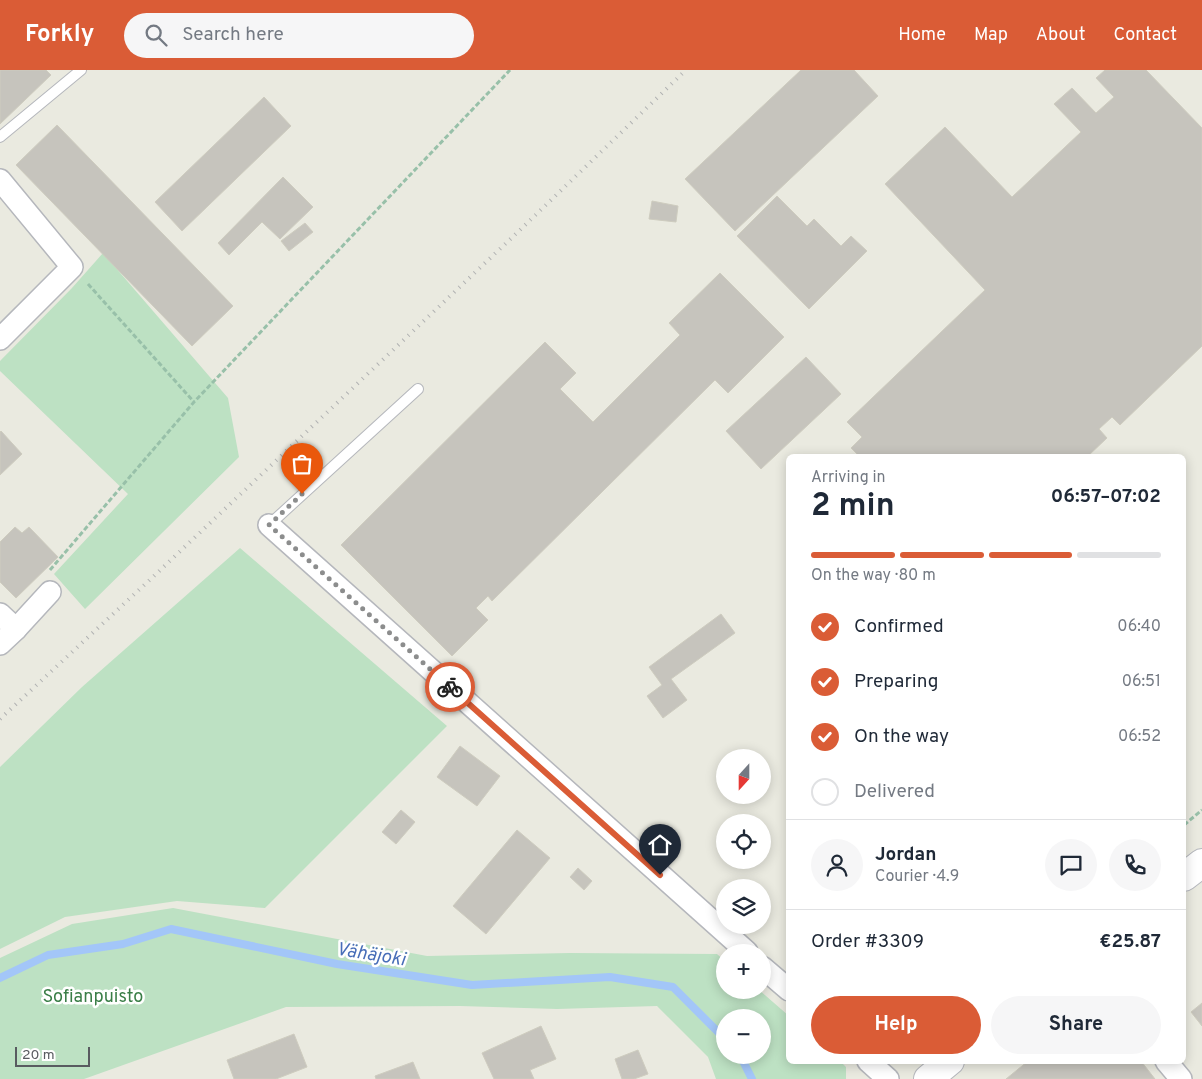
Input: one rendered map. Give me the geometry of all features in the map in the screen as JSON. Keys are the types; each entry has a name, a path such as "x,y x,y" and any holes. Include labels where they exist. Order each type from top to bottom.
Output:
{"street":[{"path":"0,180 72,267 0,339"},
{"path":"269,525 738,944"},
{"path":"0,644 16,629 47,583"},
{"path":"0,614 16,629"},
{"path":"1186,875 1202,863"},
{"path":"771,974 786,987"},
{"path":"871,1064 888,1079"},
{"path":"928,1079 946,1064"},
{"path":"1168,1064 1181,1079"}],"lane":[{"path":"0,137 81,70"},
{"path":"269,525 418,389"}],"path":[{"path":"47,583 194,402 510,70"},
{"path":"72,267 194,402"},
{"path":"1186,822 1202,810"}],"green space":[{"path":"103,253 228,398 239,457 85,609 54,574 128,494 0,371 0,361 72,288"},
{"path":"240,548 447,726 265,908 177,901 65,917 0,949 0,767 82,687"},
{"name":"Sofianpuisto","path":"173,908 427,956 570,953 716,954 716,999 769,999 786,1013 786,1064 843,1064 846,1067 846,1079 716,1079 708,1057 657,1006 557,1009 460,1006 286,1007 84,1079 0,1079 0,958 72,924"}],"building":[{"path":"0,70 46,70 51,75 0,124"},
{"path":"801,70 854,70 878,96 735,231 685,179"},
{"path":"1105,70 1146,70 1202,128 1202,346 1120,425 1112,417 1099,429 1107,438 1090,454 857,454 851,448 862,437 847,422 985,290 885,184 945,127 1012,197 1081,132 1054,104 1072,88 1096,113 1114,97 1096,78"},
{"path":"264,97 291,126 182,231 155,202"},
{"path":"57,125 233,306 192,346 16,165"},
{"path":"283,177 313,207 280,239 262,222 229,255 218,243"},
{"path":"777,196 807,226 814,219 841,246 851,236 867,251 809,309 737,236"},
{"path":"652,201 678,206 676,222 649,219"},
{"path":"305,223 313,232 289,251 281,241"},
{"path":"720,273 784,337 728,393 715,380 492,601 488,596 476,608 488,620 452,656 341,545 545,342 576,373 560,389 593,422 680,335 669,323"},
{"path":"806,357 841,394 761,469 726,431"},
{"path":"0,432 22,454 0,475"},
{"path":"15,527 22,533 29,527 58,557 16,598 0,582 0,542"},
{"path":"721,614 735,633 671,679 687,700 663,718 647,696 662,685 649,667"},
{"path":"460,746 500,776 477,806 437,777"},
{"path":"401,810 415,822 396,844 382,832"},
{"path":"517,830 550,858 486,934 453,906"},
{"path":"578,868 592,881 584,890 570,877"},
{"path":"1202,1003 1202,1026 1191,1012"},
{"path":"541,1026 556,1059 530,1070 534,1079 494,1079 482,1053"},
{"path":"294,1034 307,1067 276,1079 234,1079 227,1060"},
{"path":"638,1050 648,1074 634,1079 622,1079 615,1059"},
{"path":"413,1062 420,1079 376,1079 375,1076"},
{"path":"1024,1064 1143,1064 1155,1079 1006,1079"}],"waterway":[{"name":"Vähäjoki","path":"0,978 48,955 123,944 171,929 337,964 472,985 610,977 673,987 716,1030"},
{"name":"Vähäjoki","path":"744,1064 752,1079"}],"railway":[{"path":"0,719 521,229 686,70"}],"way so far":[{"path":"302,494 269,525 450,687"}],"route":[{"path":"450,687 660,875"}]}
